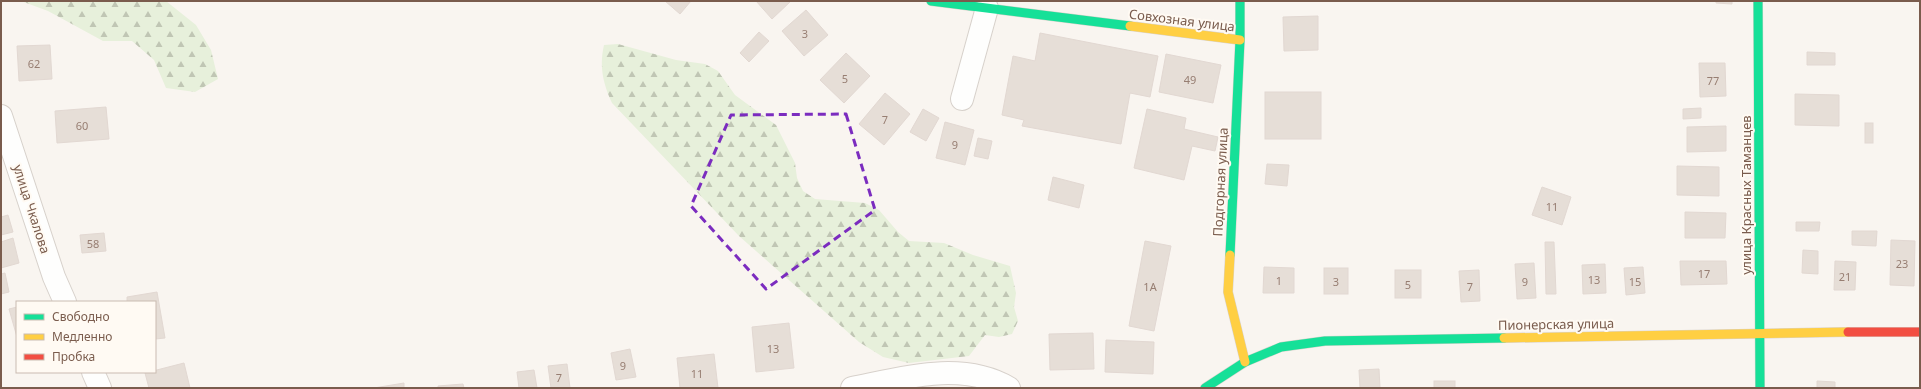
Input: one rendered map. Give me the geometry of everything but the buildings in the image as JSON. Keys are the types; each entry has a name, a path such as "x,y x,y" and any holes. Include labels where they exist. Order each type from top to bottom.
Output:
{"street":[{"name":"Совхозная улица","path":"931,1 1240,40"},
{"name":"Подгорная улица","path":"1240,1 1240,40 1228,292 1244,362"},
{"name":"улица Красных Таманцев","path":"1758,1 1760,388"},
{"path":"962,99 987,8"},
{"name":"улица Чкалова","path":"1,116 54,277 65,301"},
{"name":"Пионерская улица","path":"1205,388 1244,362 1281,346 1326,341 1760,333 1920,332"},
{"path":"93,373 100,388"},
{"path":"852,388 922,375 964,373 995,379 1009,388"}],"highlighted area":[{"path":"846,114 875,210 766,289 691,206 731,115"}],"green space":[{"path":"21,1 166,1 196,25 211,50 218,79 195,92 166,88 154,60 132,41 103,41 48,11"},
{"path":"618,44 676,60 705,64 718,71 735,95 776,125 795,163 797,178 803,191 815,199 865,203 879,210 898,232 909,241 944,243 973,255 1010,266 1016,293 1014,307 1018,321 1012,334 999,337 985,335 969,356 909,363 883,357 859,342 739,236 612,103 604,82 602,60 604,45"}],"traffic: fast":[{"path":"931,1 1130,26"},
{"path":"1230,255 1240,40 1240,1"},
{"path":"1758,1 1760,388"},
{"path":"1205,388 1245,362 1281,347 1325,341 1504,338"}],"traffic: slow":[{"path":"1130,26 1240,40"},
{"path":"1230,255 1228,292 1245,362"},
{"path":"1504,338 1848,332"}],"traffic: jam":[{"path":"1848,332 1920,332"}]}
